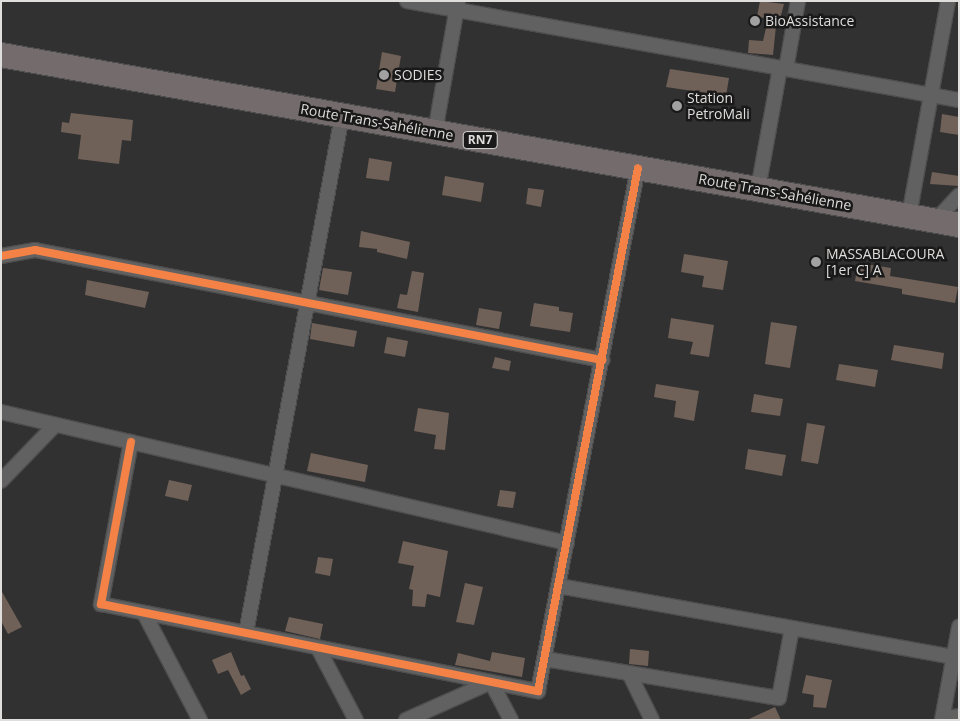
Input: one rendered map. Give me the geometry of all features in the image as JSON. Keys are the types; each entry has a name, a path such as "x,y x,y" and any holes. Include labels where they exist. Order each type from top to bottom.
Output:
{"highway":[{"name":"Route Trans-Sahélienne","path":"1,55 959,225"}],"street":[{"path":"407,1 458,6 959,100"},
{"path":"758,189 798,1"},
{"path":"909,216 948,1"},
{"path":"435,132 458,6"},
{"path":"246,633 342,116"},
{"path":"131,442 101,604 538,691 638,168"},
{"path":"935,221 959,195"},
{"path":"1,256 35,250 602,360"},
{"path":"1,412 567,543"},
{"path":"1,481 55,425"},
{"path":"559,586 953,658"},
{"path":"144,612 200,720"},
{"path":"942,720 959,627"},
{"path":"545,660 779,698 792,628"},
{"path":"318,648 356,720"},
{"path":"628,673 652,720"},
{"path":"406,720 491,682"},
{"path":"491,682 511,720"},
{"path":"947,720 959,718"}],"building":[{"path":"760,1 784,4 778,27 776,26 773,55 748,53 749,40 763,41 768,19 757,16"},
{"path":"382,52 401,56 395,92 376,89"},
{"path":"670,69 729,78 726,96 666,87"},
{"path":"71,113 133,120 131,141 122,140 119,164 78,159 81,135 61,132 62,122 69,123"},
{"path":"942,114 959,117 959,135 940,132"},
{"path":"369,158 392,162 389,181 366,178"},
{"path":"932,172 959,176 959,186 930,184"},
{"path":"445,176 484,183 481,202 442,195"},
{"path":"528,188 544,190 541,207 526,204"},
{"path":"361,231 410,242 407,259 377,252 377,249 359,247"},
{"path":"684,254 728,261 723,290 702,287 704,276 681,272"},
{"path":"858,263 891,268 890,276 958,287 955,303 902,294 902,289 855,281"},
{"path":"323,268 352,272 348,295 319,290"},
{"path":"412,271 424,273 418,312 397,308 400,294 407,295"},
{"path":"87,280 149,292 145,308 85,295"},
{"path":"534,303 559,307 559,311 573,313 570,332 530,326"},
{"path":"479,308 502,312 499,329 476,325"},
{"path":"671,318 714,325 709,357 690,354 693,342 668,338"},
{"path":"771,322 797,326 790,368 765,364"},
{"path":"312,323 357,331 354,347 310,339"},
{"path":"387,337 408,341 405,357 384,353"},
{"path":"894,345 944,353 942,369 891,360"},
{"path":"495,357 511,361 509,371 492,368"},
{"path":"839,364 878,370 875,387 836,380"},
{"path":"656,384 699,391 694,421 674,417 676,401 654,397"},
{"path":"754,394 783,399 780,416 751,412"},
{"path":"418,408 449,413 445,450 434,449 436,435 414,431"},
{"path":"807,423 825,426 818,464 801,461"},
{"path":"748,449 786,455 782,476 745,469"},
{"path":"311,453 368,465 365,482 307,471"},
{"path":"169,480 192,485 188,501 165,496"},
{"path":"500,490 516,492 513,508 497,506"},
{"path":"403,541 448,551 440,597 427,594 425,607 412,606 413,590 409,589 414,566 398,563"},
{"path":"318,557 333,559 330,576 315,573"},
{"path":"465,583 483,587 474,625 456,622"},
{"path":"1,590 22,627 8,634 1,621"},
{"path":"289,617 323,624 320,639 285,631"},
{"path":"630,649 649,651 648,666 629,664"},
{"path":"231,652 241,676 244,675 251,689 241,695 228,670 218,674 212,660"},
{"path":"492,652 525,658 522,677 455,665 458,653 490,661"},
{"path":"806,675 832,680 826,708 813,707 814,695 802,693"},
{"path":"775,707 781,720 747,720"}],"cycle path":[{"path":"131,442 101,604 538,691 638,168"},
{"path":"1,256 35,250 602,360"}],"place":[{"name":"BioAssistance","path":"755,21"},
{"name":"SODIES","path":"384,75"},
{"name":"Station PetroMali","path":"677,106"},
{"name":"MASSABLACOURA [1er C] A","path":"816,262"}]}
